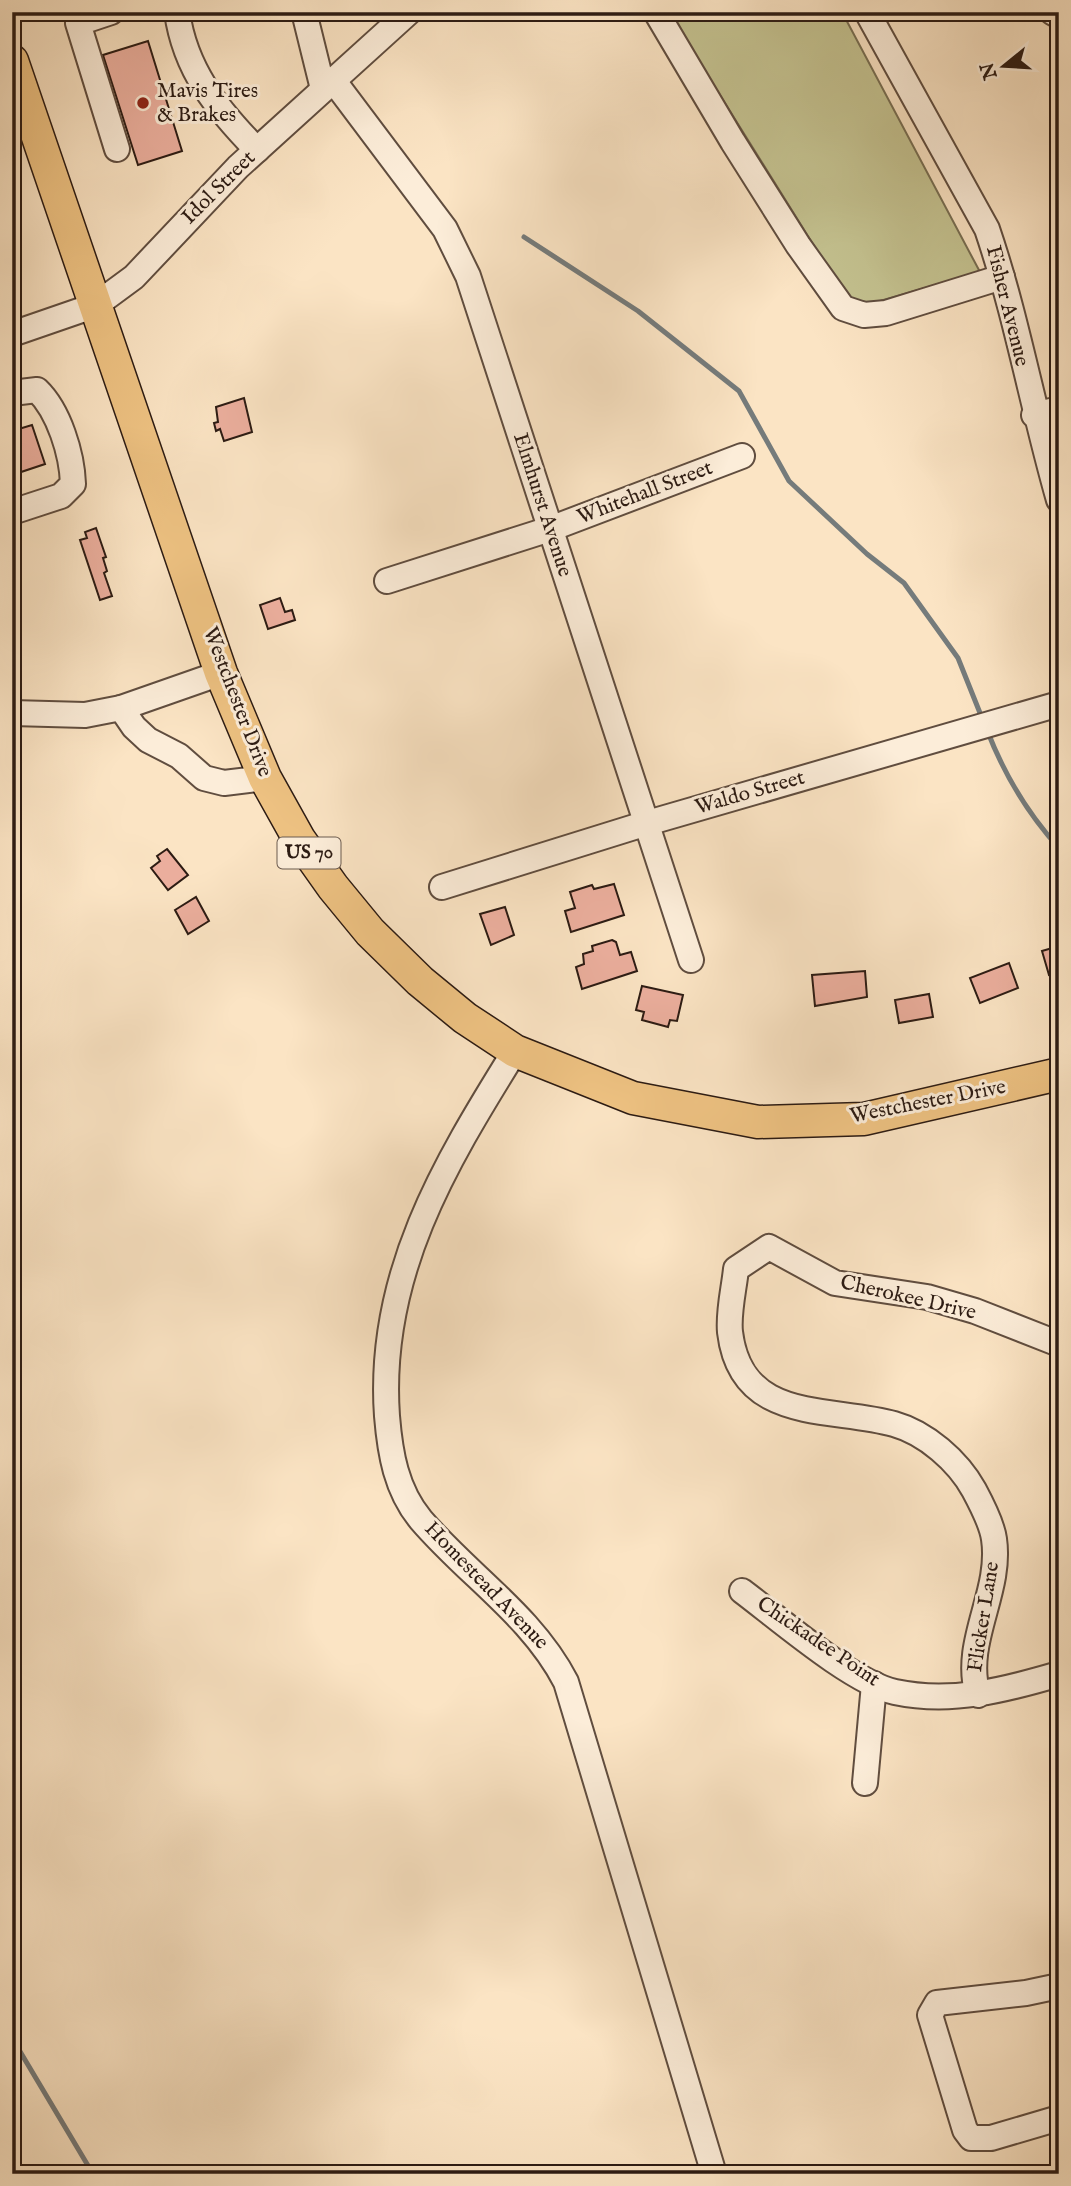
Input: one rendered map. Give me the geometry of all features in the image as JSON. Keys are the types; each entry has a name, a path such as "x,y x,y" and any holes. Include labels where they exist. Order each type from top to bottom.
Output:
{"main road":[{"name":"Westchester Drive","path":"12,61 221,673 265,778 299,839 370,932 420,981 466,1018 515,1051 633,1098 758,1122 864,1119 1059,1074"}],"street":[{"path":"111,12 76,18 117,149"},
{"path":"177,12 180,37 194,71 218,110 257,150"},
{"path":"304,12 328,85"},
{"name":"Idol Street","path":"12,334 96,305 134,277 257,150 409,12"},
{"path":"656,12 798,245 843,308 864,315 886,313 1002,277"},
{"name":"Fisher Avenue","path":"867,12 987,229 1002,277 1034,415 1059,500"},
{"path":"1052,12 1059,16"},
{"name":"Elmhurst Avenue","path":"328,85 445,229 458,251 644,824 691,960"},
{"path":"12,393 37,390 47,400 55,415 73,472 73,484 61,496 12,512"},
{"path":"1034,415 1059,409"},
{"name":"Whitehall Street","path":"387,581 550,529 742,456"},
{"path":"12,713 85,715 121,709 221,673"},
{"name":"Waldo Street","path":"442,887 644,824 1059,704"},
{"path":"121,709 148,740 178,756 204,778 224,783 265,778"},
{"name":"Homestead Avenue","path":"515,1051 465,1134 408,1252 390,1326 387,1363 386,1401 393,1462 405,1496 421,1519 537,1635 566,1682 714,2174"},
{"name":"Cherokee Drive","path":"762,1251 769,1247 778,1250 789,1259 835,1283 927,1297 975,1311 1059,1344"},
{"name":"Flicker Lane","path":"762,1251 736,1269 730,1330 742,1370 756,1389 799,1410 892,1423 914,1432 959,1466 974,1491 994,1537 995,1567 976,1643 972,1676 978,1695"},
{"name":"Chickadee Point","path":"743,1591 821,1650 874,1684 894,1692 978,1695 1059,1674"},
{"path":"865,1783 874,1684"},
{"path":"1059,1986 1026,1993 937,2003 930,2015 965,2130 971,2138 991,2138 1059,2118"}],"shaded area":[{"path":"668,12 842,12 980,272 873,303 856,302 841,289"}],"building":[{"name":"Mavis Tires & Brakes","path":"148,41 182,151 138,165 103,55"},
{"path":"244,398 252,432 224,441 220,429 216,431 214,423 218,422 216,407"},
{"path":"32,425 45,464 12,475 12,431"},
{"path":"96,528 106,557 103,558 107,571 104,573 112,596 100,600 80,540 87,538 85,532"},
{"path":"280,598 285,612 292,610 295,620 268,629 260,605"},
{"path":"167,849 188,875 168,890 151,868 160,861 157,856"},
{"path":"614,884 624,915 571,932 565,911 575,908 570,892 592,885 594,889"},
{"path":"196,897 209,921 188,934 175,910"},
{"path":"505,907 514,935 491,945 480,914"},
{"path":"612,940 616,942 620,955 631,952 637,971 582,989 576,967 584,964 583,954 593,951 592,946"},
{"path":"1059,946 1059,972 1049,975 1042,951"},
{"path":"1009,963 1018,988 980,1003 970,978"},
{"path":"865,971 867,997 815,1006 812,975"},
{"path":"642,986 683,995 677,1021 670,1020 668,1027 642,1020 644,1012 636,1010"},
{"path":"929,994 933,1017 899,1023 895,1000"}],"waterway":[{"path":"524,237 638,311 739,391 789,481 867,554 904,583 958,658 982,718"},
{"path":"987,730 1017,792 1059,848"},
{"path":"12,2038 93,2174"}],"place":[{"name":"Mavis Tires & Brakes","path":"143,103"}]}
